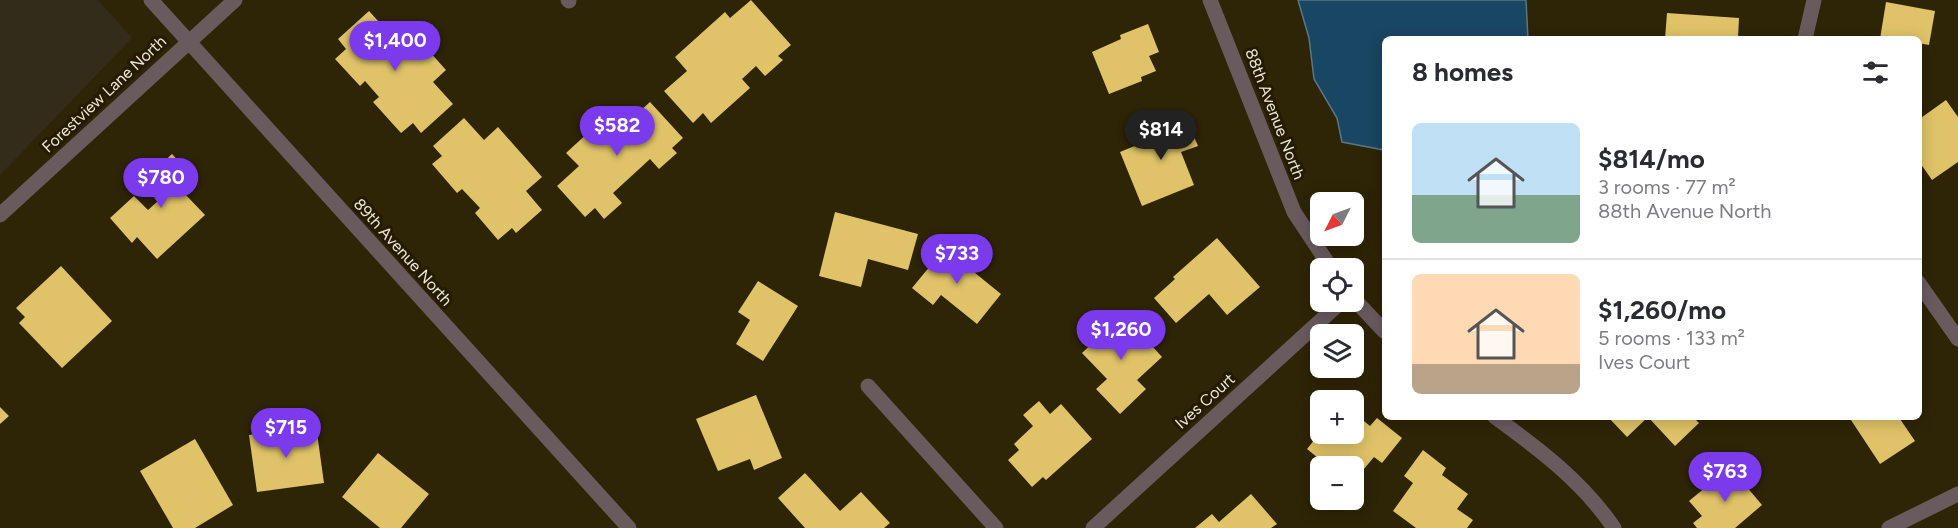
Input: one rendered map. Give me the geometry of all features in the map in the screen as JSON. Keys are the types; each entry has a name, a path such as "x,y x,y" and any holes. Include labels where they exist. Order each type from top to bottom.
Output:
{"street":[{"name":"89th Avenue North","path":"151,0 629,528"},
{"name":"Forestview Lane North","path":"0,215 235,0"},
{"name":"88th Avenue North","path":"1210,0 1294,212 1324,258"},
{"path":"1806,36 1814,0"},
{"path":"1922,288 1958,339"},
{"path":"1364,310 1382,329"},
{"name":"Ives Court","path":"1093,528 1330,312"},
{"path":"868,386 996,528"},
{"path":"1499,420 1549,456 1600,508 1614,528"},
{"path":"1889,528 1958,494"}],"shaded area":[{"path":"0,0 98,0 132,38 0,175"}],"water":[{"path":"1298,0 1526,0 1528,36 1382,36 1382,150 1342,142 1337,118 1314,79 1309,38"}],"building":[{"path":"751,0 791,45 778,56 783,60 765,76 756,66 742,79 750,88 711,123 703,113 693,123 664,91 687,71 675,57 725,12 730,18"},
{"path":"1886,2 1935,11 1929,45 1922,44 1922,36 1880,36"},
{"path":"369,11 389,33 402,21 446,70 433,82 453,104 421,133 413,123 401,133 373,102 379,97 365,81 360,86 335,59 346,49 338,39"},
{"path":"1667,13 1739,18 1738,36 1665,36"},
{"path":"1148,24 1159,52 1149,56 1156,71 1141,77 1142,81 1109,94 1092,52 1121,39 1120,35"},
{"path":"1946,100 1958,117 1958,162 1932,180 1922,166 1922,117"},
{"path":"650,102 683,138 672,148 677,153 659,169 650,159 613,193 622,203 604,219 595,208 585,217 557,186 579,166 566,153 615,108 628,122"},
{"path":"1184,114 1198,146 1181,152 1194,185 1142,206 1120,152 1154,138 1150,128"},
{"path":"464,118 484,140 498,127 542,177 526,191 542,210 516,233 512,228 498,240 475,213 480,208 462,189 457,193 432,164 442,156 433,146"},
{"path":"172,154 197,181 184,193 205,215 157,259 137,237 132,243 110,218 134,196 148,210 158,201 141,183"},
{"path":"835,212 918,234 908,270 868,259 861,287 819,276"},
{"path":"1217,238 1260,287 1227,315 1209,294 1176,323 1154,298 1175,279 1173,277"},
{"path":"949,243 968,259 964,264 1001,294 977,324 941,295 933,305 912,288"},
{"path":"61,266 112,321 62,368 19,323 25,317 16,308"},
{"path":"758,281 798,306 763,361 736,344 750,320 738,312"},
{"path":"1112,310 1121,320 1125,316 1162,357 1137,380 1146,389 1120,414 1096,389 1107,379 1082,353 1106,330 1099,322"},
{"path":"756,395 782,458 754,470 750,459 718,471 696,419"},
{"path":"1039,401 1050,414 1061,404 1092,439 1046,480 1043,477 1032,487 1008,460 1019,450 1014,444 1033,426 1023,415"},
{"path":"0,407 9,416 0,424"},
{"path":"1377,418 1402,438 1382,463 1374,457 1364,469 1364,456 1316,456 1307,449 1311,444 1364,444 1364,421 1370,426"},
{"path":"1611,420 1645,420 1627,437"},
{"path":"1651,420 1696,420 1699,423 1675,446"},
{"path":"1851,420 1901,420 1915,441 1880,464"},
{"path":"316,426 324,483 257,492 249,435"},
{"path":"195,439 233,505 195,528 173,528 140,471"},
{"path":"1423,450 1446,468 1442,475 1468,494 1457,509 1473,520 1467,528 1416,528 1393,511 1413,483 1404,476"},
{"path":"378,453 429,494 401,528 380,528 342,497"},
{"path":"1730,467 1762,505 1735,528 1697,528 1693,523 1702,516 1689,501"},
{"path":"805,473 840,511 861,492 890,523 884,528 805,528 778,498"},
{"path":"1251,494 1277,524 1271,528 1195,528 1212,514 1219,522"}]}
